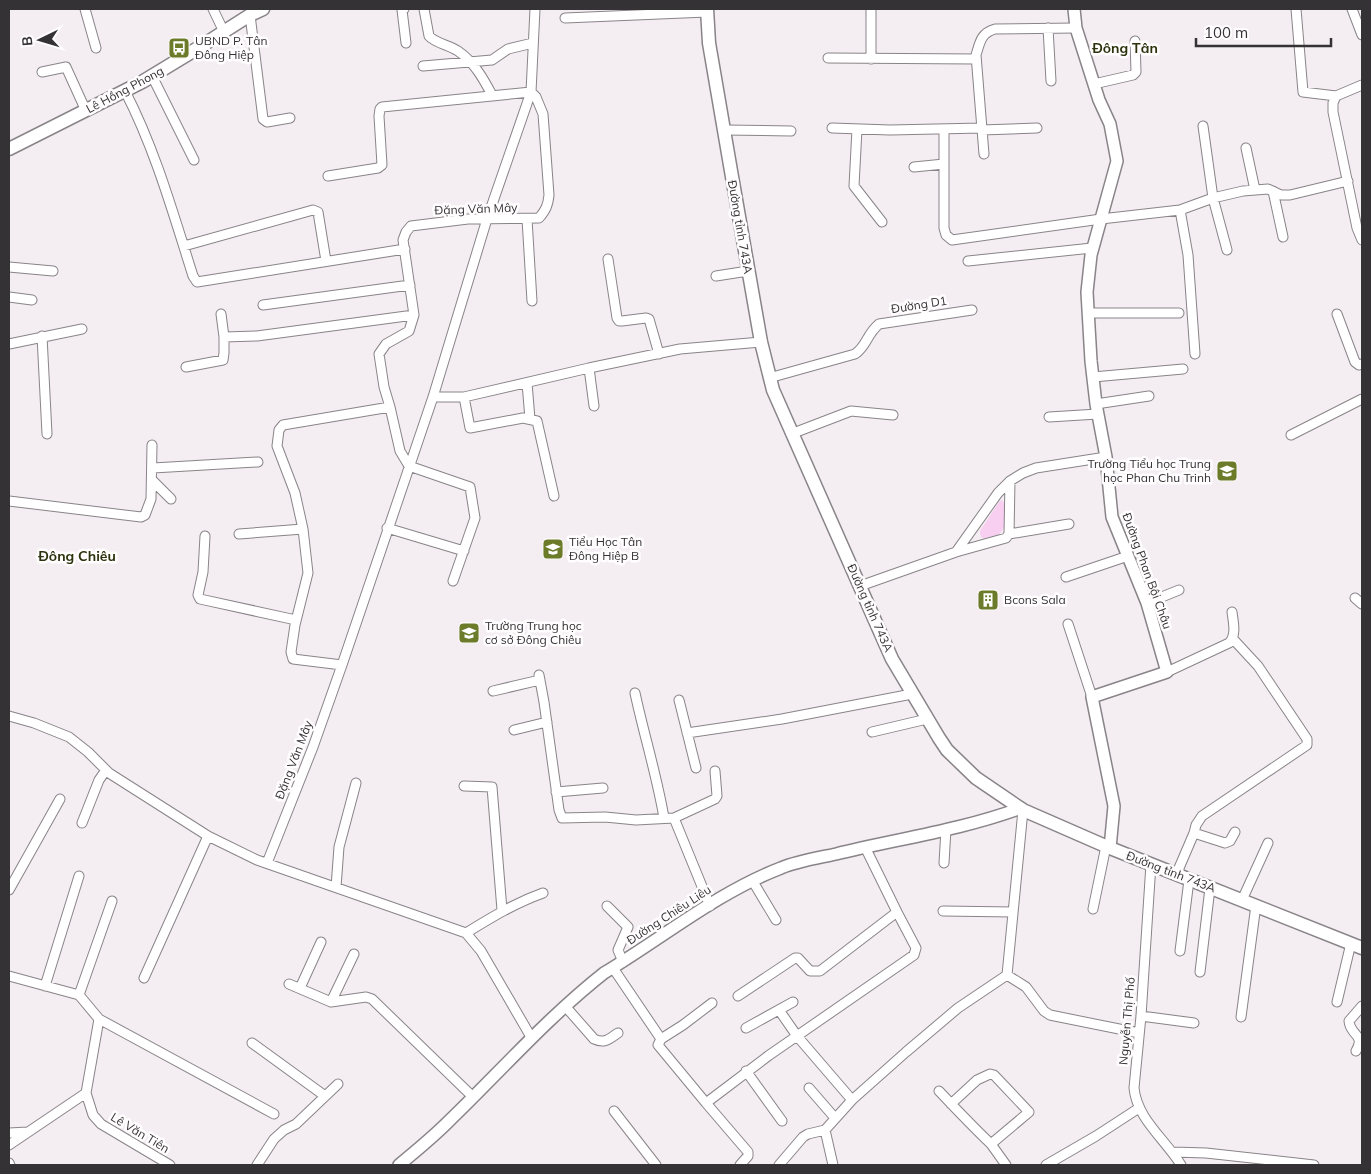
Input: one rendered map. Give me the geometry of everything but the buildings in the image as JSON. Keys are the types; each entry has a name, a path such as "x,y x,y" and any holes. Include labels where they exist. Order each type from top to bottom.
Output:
{"main road":[{"name":"Lê Hồng Phong","path":"9,149 152,76 262,9"},
{"name":"Đường tỉnh 743A","path":"707,10 709,42 748,271 769,378 791,434 892,659 947,750 976,778 1022,809 1176,875 1358,943"}],"street":[{"path":"85,9 96,48"},
{"path":"212,9 224,32"},
{"path":"404,9 402,10 406,43"},
{"path":"424,9 429,36 448,45 470,61 492,95"},
{"path":"328,176 378,168 382,165 379,116 382,107 530,92 535,9"},
{"path":"871,9 871,59"},
{"name":"Đường Phan Bội Châu","path":"1074,9 1076,28 1094,84 1110,124 1117,161 1092,248 1087,292 1093,377 1106,457 1112,517 1147,603 1167,672"},
{"path":"1296,9 1303,92 1336,96 1362,85"},
{"path":"1352,9 1362,35"},
{"path":"565,18 707,10"},
{"path":"250,15 263,119 267,122 290,118"},
{"path":"1048,28 1051,81"},
{"path":"984,154 976,59 980,42 986,32 995,29 1076,28"},
{"path":"1094,84 1134,75 1136,72 1135,41"},
{"path":"424,66 492,60 508,49 533,43"},
{"path":"828,58 976,59"},
{"path":"42,72 66,67 86,111"},
{"path":"152,76 194,160"},
{"path":"125,90 163,181 193,276 198,282 405,249"},
{"name":"Đặng Văn Mây","path":"268,863 314,747 342,665 433,396 486,219 530,92 536,97 543,114 549,194 548,206 539,218 527,219 486,219 468,219 410,226 404,240 414,315"},
{"path":"1336,96 1333,112 1357,228 1362,240"},
{"path":"1203,126 1213,198 1227,250"},
{"path":"832,128 856,130 1037,128"},
{"path":"944,129 944,228 946,235 952,240 1100,219 1180,210 1213,198 1243,191 1273,190 1285,196 1348,181"},
{"path":"724,130 791,131"},
{"path":"856,130 854,186 882,222"},
{"path":"1246,148 1255,190"},
{"path":"914,167 944,164"},
{"path":"1273,190 1283,237"},
{"path":"184,246 313,210 318,212 326,261"},
{"path":"1180,210 1188,255 1196,354"},
{"path":"527,219 532,301"},
{"path":"968,261 1092,248"},
{"path":"608,259 617,318 619,321 649,319 658,354"},
{"path":"9,267 53,271"},
{"path":"716,276 748,271"},
{"path":"263,305 410,285"},
{"path":"9,297 32,300"},
{"name":"Đường D1","path":"769,378 855,354 862,349 870,331 879,324 972,310"},
{"path":"1088,313 1179,313"},
{"path":"186,366 222,360 224,337 221,314"},
{"path":"1337,314 1355,362 1359,365 1362,364"},
{"path":"224,337 257,336 414,315 409,331 386,344 379,354 384,387 400,451 409,466 470,487 475,518 453,581"},
{"path":"9,344 82,329"},
{"path":"42,336 47,434"},
{"path":"433,396 464,397 680,349 761,342"},
{"path":"589,368 594,406"},
{"path":"1093,377 1183,369"},
{"path":"527,383 530,419"},
{"path":"1049,417 1097,409 1148,396"},
{"path":"464,397 470,428 524,418 538,421 554,496"},
{"path":"1291,435 1362,399"},
{"path":"342,665 293,659 291,652 296,620 308,573 303,528 295,493 278,450 279,430 283,425 390,406"},
{"path":"791,434 851,411 893,415"},
{"path":"9,501 141,517 145,515 150,504 152,445"},
{"path":"956,552 998,493 1010,481 1036,468 1106,457"},
{"path":"152,468 258,462"},
{"path":"152,480 171,499"},
{"path":"1009,534 1010,481"},
{"path":"860,586 956,552 1006,538 1009,534 1069,524"},
{"path":"239,534 303,528"},
{"path":"387,528 464,551"},
{"path":"205,536 203,572 198,595 200,599 296,620"},
{"path":"1066,577 1128,556"},
{"path":"1147,603 1179,590"},
{"path":"1092,697 1167,672 1229,643 1233,639 1234,630 1232,612"},
{"path":"1068,624 1092,697 1114,806 1108,847 1093,909"},
{"path":"1176,875 1196,825 1202,816 1307,745 1307,739 1258,666 1233,639"},
{"path":"494,691 539,677 556,792 562,818 605,817 636,820 674,818 715,799 717,796 715,771"},
{"path":"635,693 664,818"},
{"path":"687,733 800,715 912,694"},
{"path":"679,700 696,768"},
{"path":"9,716 34,723 69,737 106,770 208,836 268,863 466,933 481,951 531,1037"},
{"path":"872,732 927,719"},
{"path":"514,730 547,722"},
{"path":"82,823 99,780 106,770"},
{"path":"336,887 339,847 356,784"},
{"path":"464,786 492,787 502,910"},
{"path":"556,792 603,788"},
{"path":"9,890 60,798"},
{"path":"1007,975 1022,809"},
{"name":"Đường Chiêu Liêu","path":"402,1164 448,1122 531,1037 591,983 752,880 782,868 865,847 991,820 1022,809"},
{"path":"674,818 710,906"},
{"path":"944,863 946,829"},
{"path":"1194,833 1225,843 1230,842 1235,832"},
{"path":"144,978 208,836"},
{"path":"1242,900 1268,844"},
{"path":"706,1103 746,1071 914,955 916,948 865,847"},
{"name":"Nguyễn Thị Phố","path":"1151,864 1141,1016 1134,1088 1135,1098 1146,1120 1173,1152 1181,1165"},
{"path":"46,986 79,876"},
{"path":"752,880 776,920"},
{"path":"1180,951 1190,880"},
{"path":"1200,972 1210,888"},
{"path":"466,933 502,910 543,893"},
{"path":"79,995 112,901"},
{"path":"1241,1017 1256,905"},
{"path":"606,906 628,926 618,950 618,965 661,1039"},
{"path":"943,911 1013,912"},
{"path":"738,996 795,958 798,958 810,971 820,970 897,912"},
{"path":"300,988 321,942"},
{"path":"1337,1002 1358,943"},
{"path":"331,1002 354,954"},
{"path":"1007,975 1026,988 1044,1011 1050,1015 1139,1032"},
{"path":"779,1165 803,1137 825,1130 852,1100 958,1008 1007,975"},
{"path":"9,976 79,995 99,1019 274,1114"},
{"path":"289,984 331,1002 366,997 372,999 473,1097"},
{"path":"746,1028 793,1002"},
{"path":"712,1003 661,1039 658,1045 748,1152 748,1156 740,1165"},
{"path":"565,1006 594,1039 601,1042 606,1041 618,1033"},
{"path":"1356,1052 1360,1044 1359,1039 1349,1025 1349,1021 1362,1006"},
{"path":"779,1010 797,1036 852,1100"},
{"path":"1141,1016 1194,1023"},
{"name":"Lê Văn Tiên","path":"99,1019 86,1093 93,1115 100,1124 170,1165"},
{"path":"252,1043 325,1096"},
{"path":"746,1071 782,1120"},
{"path":"951,1104 984,1075 994,1075 1028,1112 991,1144"},
{"path":"257,1165 278,1135 296,1124 338,1084"},
{"path":"809,1088 835,1118"},
{"path":"939,1092 991,1144 1006,1165"},
{"path":"9,1146 86,1093"},
{"path":"1046,1165 1139,1108"},
{"path":"614,1111 656,1165"},
{"path":"825,1130 834,1165"},
{"path":"9,1134 28,1132"},
{"path":"1173,1152 1314,1165"}],"shaded area":[{"path":"1002,500 1005,505 1006,514 1003,530 993,537 982,538 980,531"}],"place":[{"name":"UBND P. Tân Đông Hiệp","path":"179,48"},
{"name":"Trường Tiểu học Trung học Phan Chu Trinh","path":"1227,471"},
{"name":"Tiểu Học Tân Đông Hiệp B","path":"553,549"},
{"name":"Bcons Sala","path":"988,600"},
{"name":"Trường Trung học cơ sở Đông Chiêu","path":"469,633"}],"district":[{"name":"Đông Tân","path":"1125,48"},
{"name":"Đông Chiêu","path":"77,556"}]}
